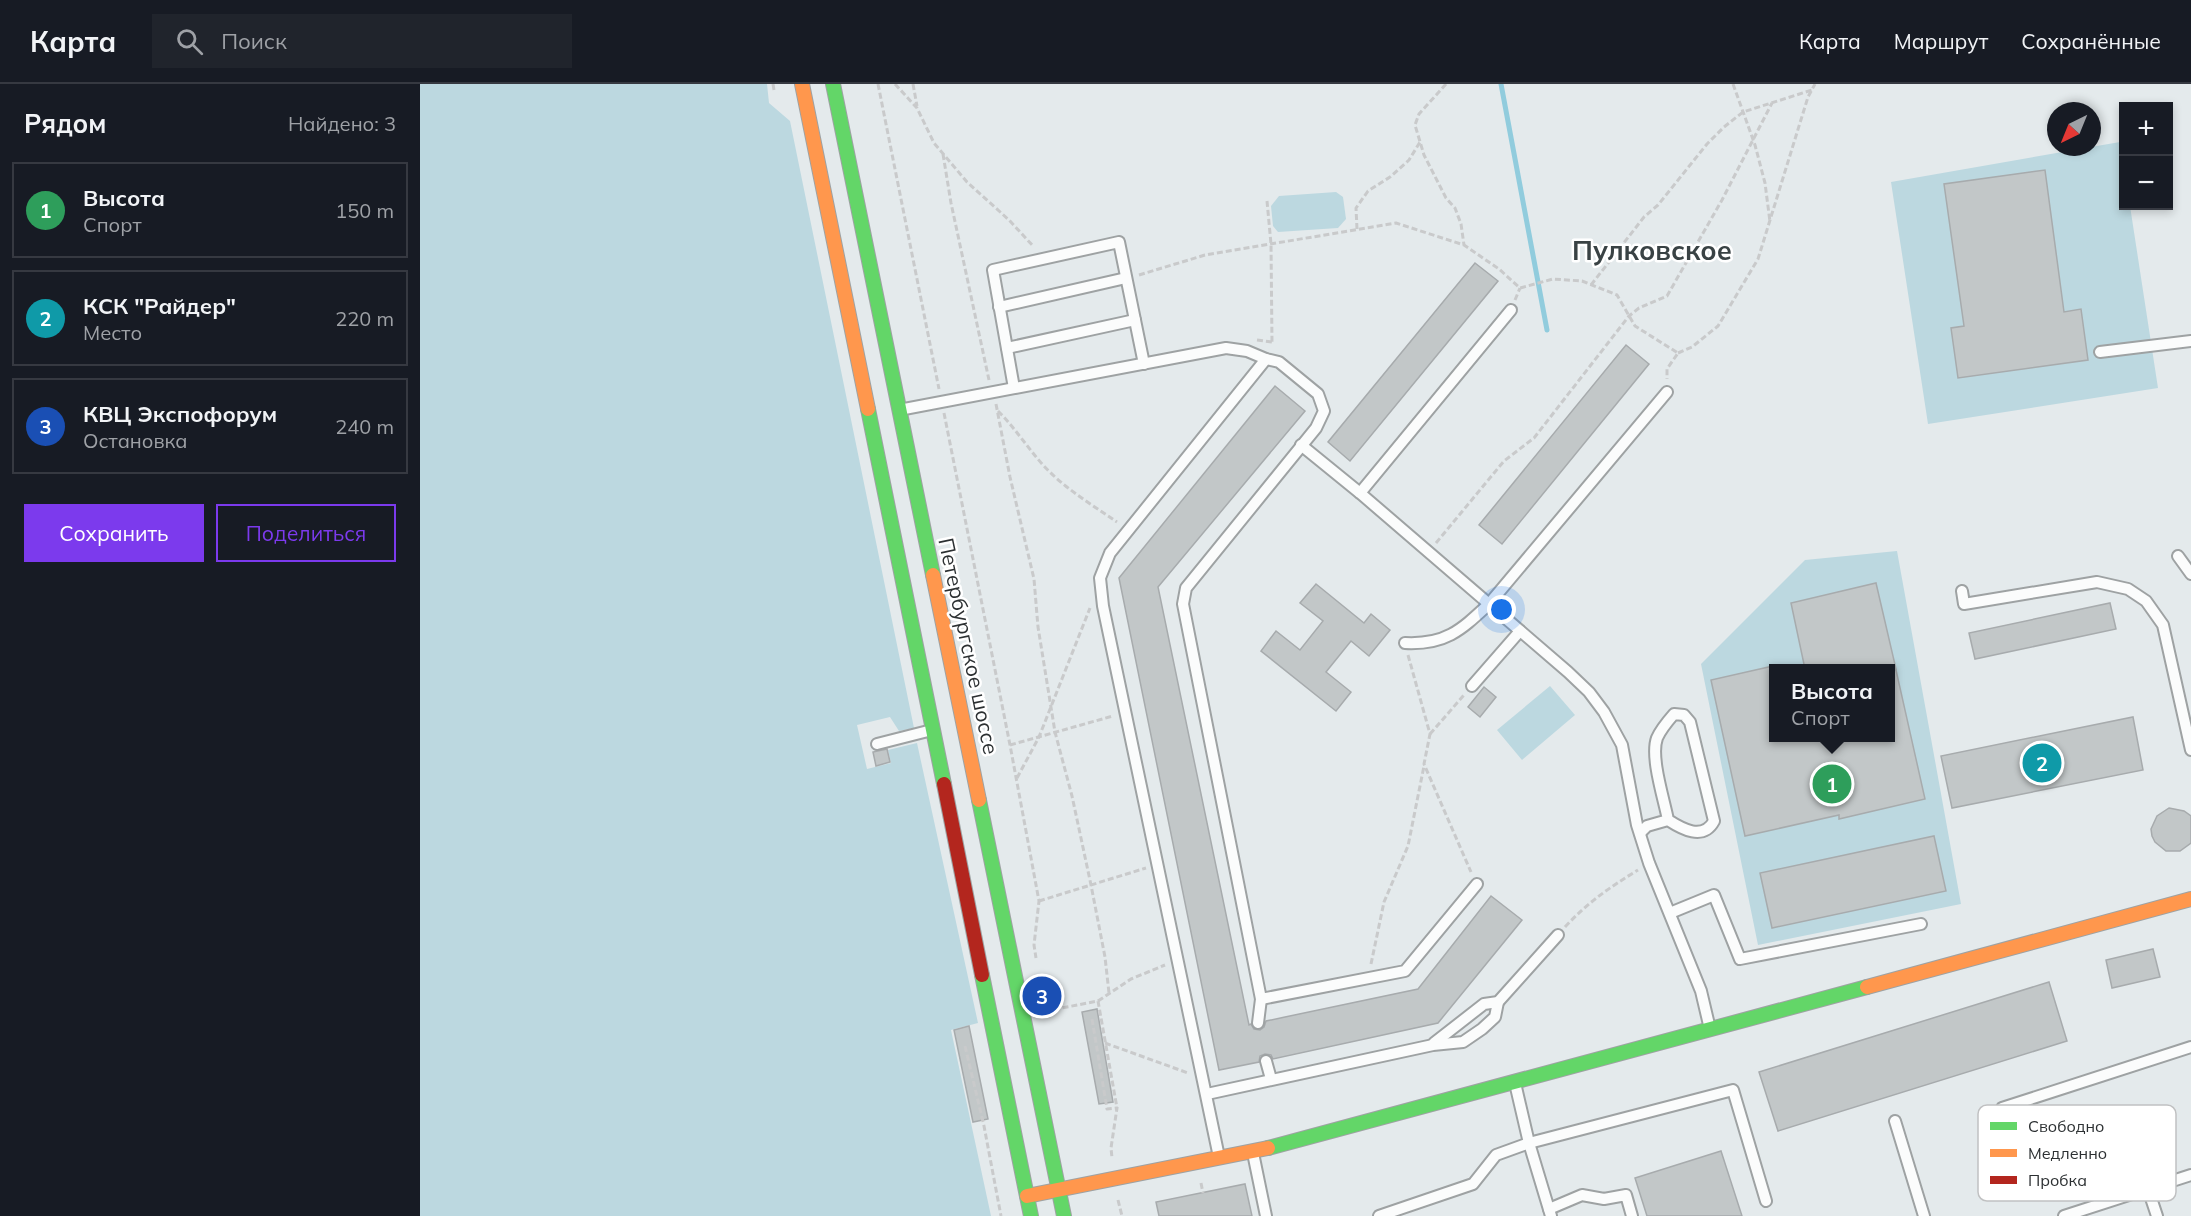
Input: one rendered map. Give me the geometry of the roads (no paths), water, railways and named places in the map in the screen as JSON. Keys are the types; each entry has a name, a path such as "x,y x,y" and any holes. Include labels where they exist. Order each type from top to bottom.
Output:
{"main road":[{"path":"802,84 1031,1216"},
{"name":"Петербургское шоссе","path":"833,84 1064,1216"},
{"path":"1027,1196 1253,1153 2191,899"}],"lane":[{"path":"1014,388 993,270 1119,242 1129,278 1144,364"},
{"path":"999,307 1129,278"},
{"path":"1360,493 1511,310"},
{"path":"1007,348 1135,320"},
{"path":"2100,352 2191,342"},
{"path":"899,410 1226,348 1247,351 1279,362 1318,394 1324,411 1316,428 1186,588 1183,604 1261,999 1258,1023"},
{"path":"1220,1159 1103,606 1100,578 1110,553 1266,359"},
{"path":"1404,643 1424,644 1447,637 1464,627 1489,604 1667,392"},
{"path":"1301,445 1360,493 1582,685 1604,712 1622,745 1640,833 1649,863 1701,991 1710,1029"},
{"path":"2178,556 2191,574"},
{"path":"1962,591 1965,604 2097,582 2128,589 2146,601 2163,625 2191,750"},
{"path":"1472,686 1520,631"},
{"path":"1640,833 1647,826 1668,820 1684,830 1700,832 1710,828 1714,821 1690,722 1684,715 1674,714 1656,740 1655,753 1668,820"},
{"path":"877,744 933,730"},
{"path":"1261,999 1405,971 1477,884"},
{"path":"1670,913 1714,895 1740,959 1922,924"},
{"path":"1207,1094 1433,1045 1463,1042 1495,1017 1498,1002 1558,935"},
{"path":"1433,1045 1484,1004 1498,1002"},
{"path":"2010,1105 2191,1047"},
{"path":"1266,1061 1271,1079"},
{"path":"1514,1082 1529,1143 1550,1212 1582,1195 1604,1199 1626,1195 1632,1216"},
{"path":"1379,1216 1473,1184 1496,1155 1529,1143 1733,1090 1766,1201"},
{"path":"1895,1121 1924,1216"},
{"path":"1253,1153 1266,1216"},
{"path":"2176,1180 2191,1175"},
{"path":"2064,1216 2111,1201"},
{"path":"2152,1201 2157,1216"}],"waterway":[{"path":"1501,84 1547,330"}],"place":[{"name":"КСК \"Райдер\"","path":"2042,763"},
{"name":"Высота","path":"1832,784"},
{"name":"КВЦ Экспофорум","path":"1042,996"}],"district":[{"name":"Пулковское","path":"1652,250"}]}
